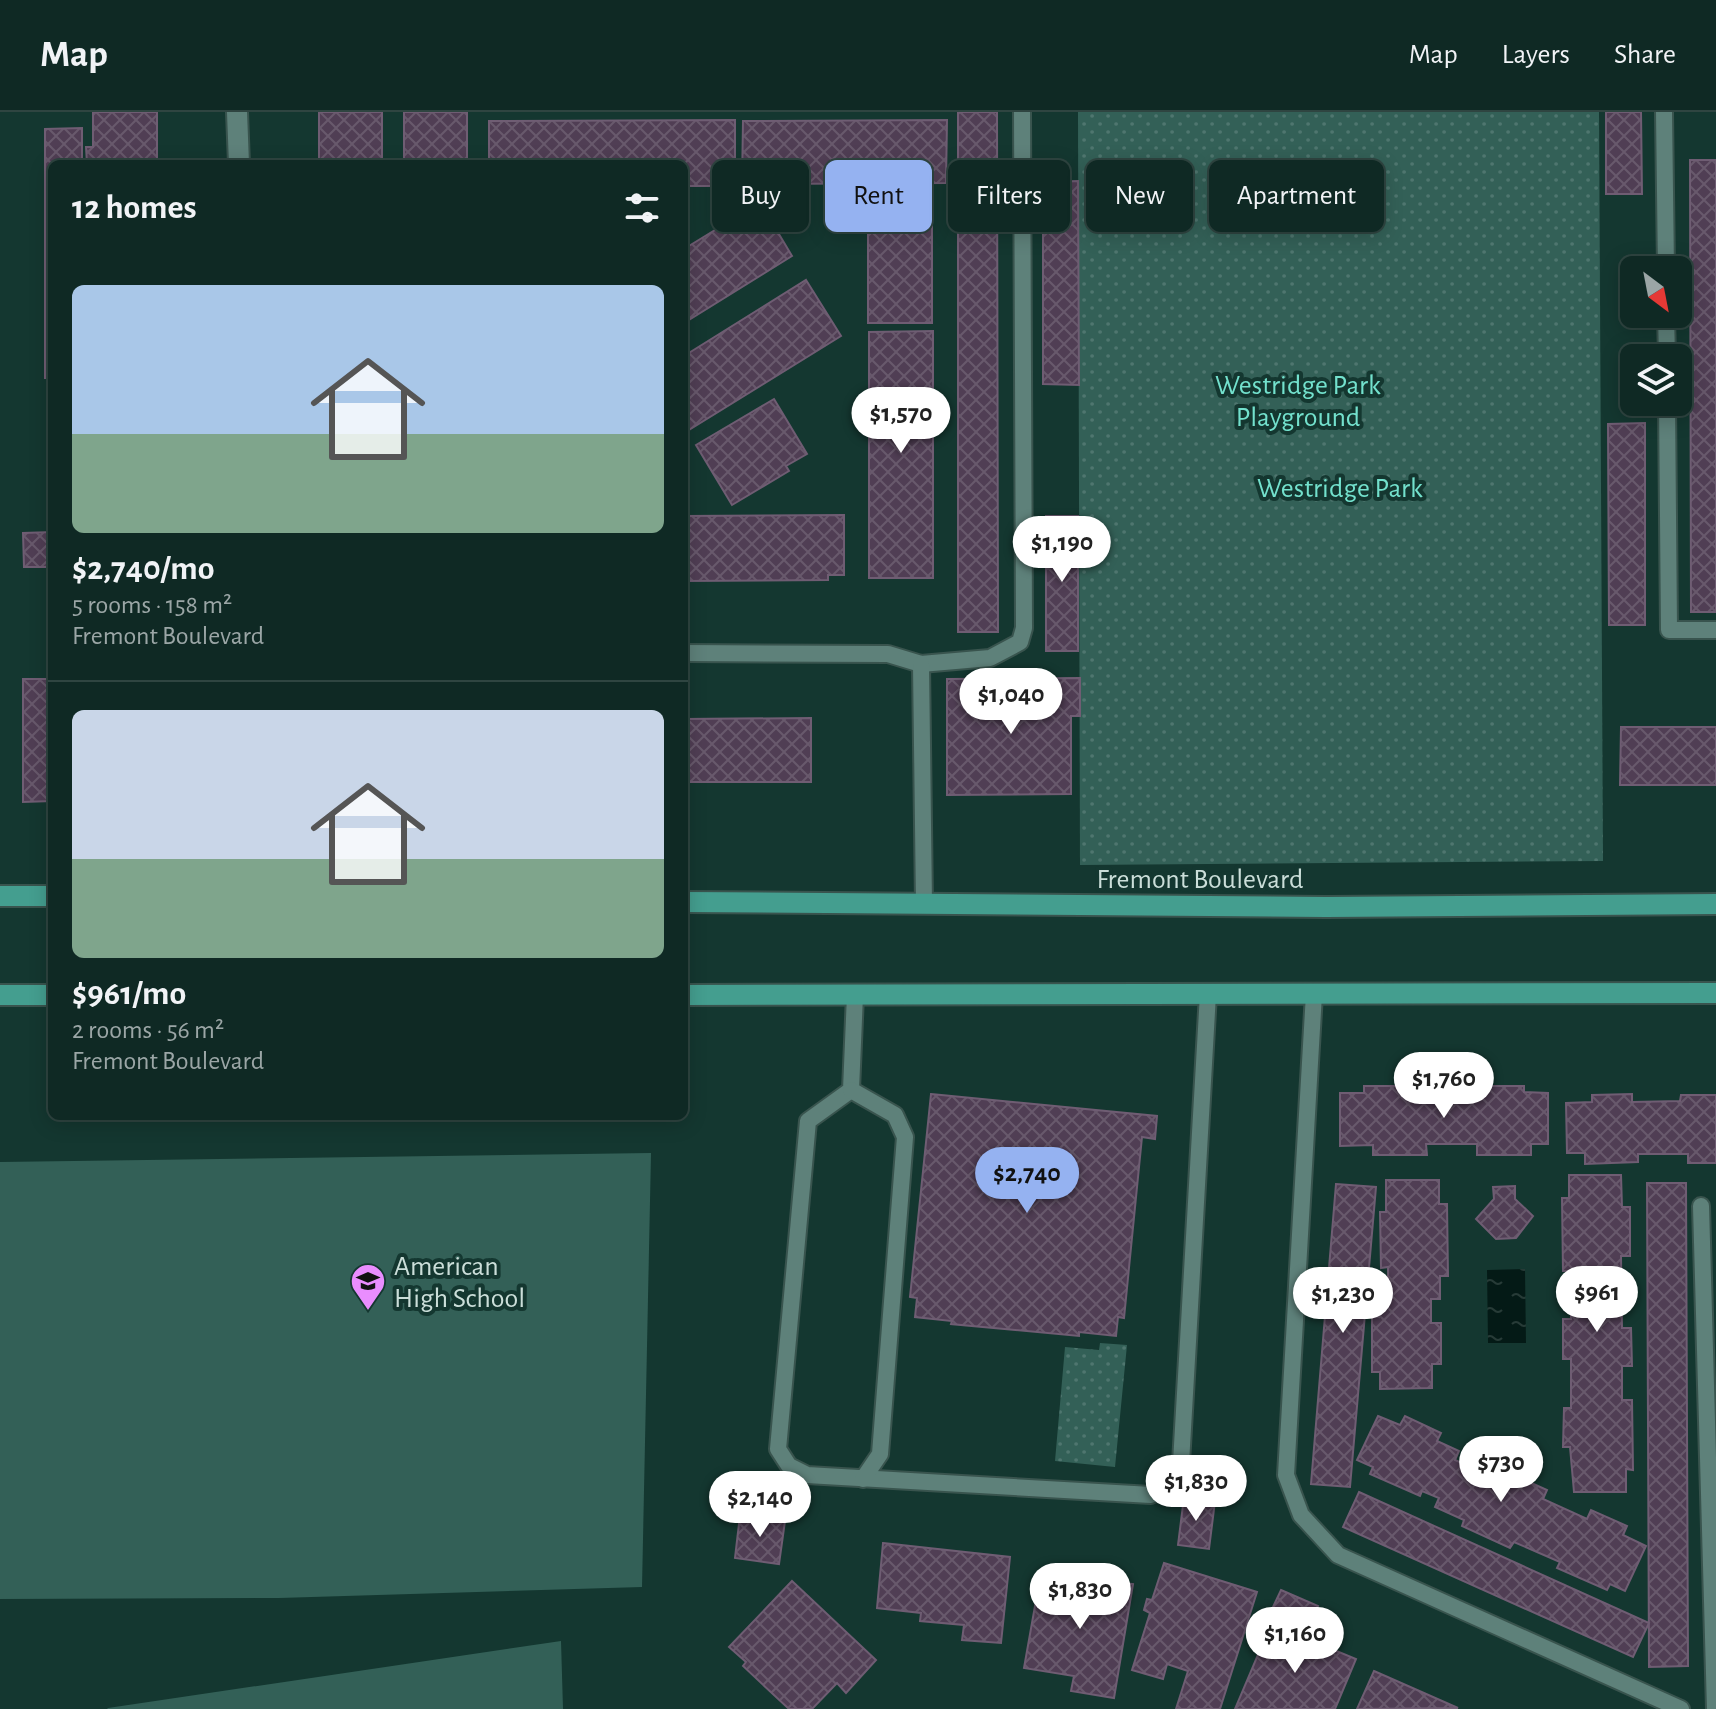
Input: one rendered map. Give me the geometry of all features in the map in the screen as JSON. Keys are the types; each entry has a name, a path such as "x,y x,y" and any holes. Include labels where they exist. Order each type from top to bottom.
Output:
{"main road":[{"path":"0,896 48,896"},
{"name":"Fremont Boulevard","path":"688,902 1326,907 1716,904"},
{"path":"688,995 1716,993"},
{"path":"0,995 48,995"}],"street":[{"path":"237,112 239,160"}],"lane":[{"path":"688,653 888,654 921,664 990,658 1020,642 1024,628 1022,112"},
{"path":"1664,112 1666,256"},
{"path":"1667,416 1669,630 1716,630"},
{"path":"921,664 924,904"},
{"path":"851,1090 808,1121 778,1449 789,1466 807,1475 1151,1495 1171,1483 1181,1463 1208,994"},
{"path":"1314,994 1286,1475 1301,1515 1338,1555 1681,1709"},
{"path":"851,1090 855,995"},
{"path":"851,1090 895,1115 905,1137 880,1454 863,1479"},
{"path":"1701,1206 1715,1709"}],"green space":[{"name":"Westridge Park","path":"1078,112 1599,112 1603,861 1080,865"},
{"name":"American High School","path":"651,1153 642,1587 279,1598 0,1599 0,1162"},
{"path":"1100,1343 1127,1345 1115,1467 1055,1461 1065,1347 1099,1350"},
{"path":"561,1641 563,1709 107,1709 108,1708"}],"water":[{"path":"1525,1269 1526,1343 1488,1343 1487,1270"}],"building":[{"path":"93,112 157,112 157,160 87,160 86,147 93,147"},
{"path":"319,112 382,112 382,160 319,160"},
{"path":"404,112 467,112 467,160 404,160"},
{"path":"958,112 997,112 997,160 958,160"},
{"path":"1606,112 1641,112 1642,194 1606,194"},
{"path":"735,120 735,160 712,160 712,186 688,186 688,160 489,160 489,121"},
{"path":"947,120 946,183 932,183 932,160 825,160 825,184 809,184 809,160 742,160 743,121"},
{"path":"82,128 82,160 48,160 48,378 45,378 45,129"},
{"path":"1690,160 1716,160 1716,612 1691,612"},
{"path":"1070,181 1078,181 1079,385 1043,384 1043,232 1070,232"},
{"path":"712,232 778,232 792,256 688,321 688,247"},
{"path":"868,232 932,232 932,323 868,323"},
{"path":"958,232 997,232 998,632 958,632"},
{"path":"806,280 841,336 688,431 688,354"},
{"path":"933,331 933,578 869,578 869,332"},
{"path":"774,399 807,454 786,466 789,471 732,505 696,445"},
{"path":"1645,423 1645,625 1609,625 1608,424"},
{"path":"844,515 844,575 828,575 828,580 688,581 688,516"},
{"path":"1046,516 1078,516 1078,651 1046,651"},
{"path":"48,532 48,567 24,567 23,533"},
{"path":"1080,678 1080,716 1071,716 1071,794 947,795 947,679"},
{"path":"23,679 48,679 48,801 23,802"},
{"path":"811,718 811,782 688,782 688,719"},
{"path":"1621,727 1716,727 1716,785 1620,785"},
{"path":"1364,1086 1434,1086 1434,1093 1484,1093 1484,1086 1524,1086 1524,1092 1548,1093 1548,1144 1531,1144 1531,1155 1477,1155 1477,1144 1426,1144 1427,1155 1373,1155 1373,1145 1340,1146 1340,1093 1364,1093"},
{"path":"931,1094 1157,1116 1155,1139 1142,1137 1124,1318 1118,1317 1116,1336 1079,1332 1079,1336 951,1324 952,1321 915,1317 917,1298 910,1297"},
{"path":"1632,1094 1632,1102 1680,1101 1681,1095 1716,1095 1716,1163 1688,1163 1688,1154 1638,1154 1638,1162 1585,1164 1585,1153 1567,1153 1566,1103 1592,1102 1592,1095"},
{"path":"1569,1175 1621,1175 1622,1207 1630,1207 1630,1256 1621,1256 1622,1328 1631,1328 1632,1366 1622,1366 1622,1400 1632,1400 1633,1470 1626,1469 1626,1492 1574,1492 1570,1447 1563,1447 1564,1408 1571,1408 1571,1359 1563,1359 1563,1319 1571,1319 1570,1271 1563,1271 1562,1198 1569,1198"},
{"path":"1386,1180 1439,1180 1439,1204 1447,1204 1448,1276 1440,1276 1440,1299 1431,1299 1431,1323 1441,1323 1441,1364 1432,1364 1432,1388 1380,1389 1380,1372 1372,1372 1372,1316 1379,1317 1379,1300 1388,1300 1388,1267 1381,1268 1380,1212 1386,1212"},
{"path":"1647,1183 1686,1183 1688,1666 1649,1667"},
{"path":"1336,1184 1376,1187 1350,1487 1311,1484"},
{"path":"1515,1186 1515,1199 1533,1216 1516,1238 1496,1239 1476,1219 1494,1199 1493,1187"},
{"path":"1378,1416 1400,1425 1405,1416 1441,1433 1437,1441 1459,1451 1455,1460 1477,1470 1481,1460 1547,1490 1543,1499 1587,1519 1591,1510 1627,1526 1623,1535 1646,1546 1625,1591 1610,1584 1607,1590 1557,1568 1560,1562 1514,1542 1510,1548 1462,1526 1464,1520 1435,1507 1439,1498 1422,1491 1420,1496 1370,1474 1373,1467 1357,1460"},
{"path":"1359,1492 1649,1623 1633,1657 1343,1527"},
{"path":"1184,1497 1215,1501 1209,1549 1178,1545"},
{"path":"740,1515 785,1521 779,1564 735,1558"},
{"path":"883,1543 1010,1557 1001,1643 962,1640 964,1625 920,1621 921,1613 877,1608"},
{"path":"1164,1563 1257,1592 1220,1709 1176,1709 1188,1671 1167,1664 1163,1679 1132,1670 1150,1613 1144,1610 1147,1599 1152,1600"},
{"path":"1041,1572 1133,1584 1114,1698 1071,1691 1074,1676 1024,1668"},
{"path":"792,1581 876,1660 846,1693 837,1683 812,1709 789,1709 743,1666 746,1662 729,1647"},
{"path":"1281,1590 1318,1606 1310,1624 1273,1607"},
{"path":"1271,1624 1356,1659 1335,1709 1235,1709"},
{"path":"1374,1671 1458,1708 1357,1709"}],"place":[{"name":"American High School","path":"368,1312"}],"park label":[{"name":"Westridge Park Playground","path":"1298,400"}]}
